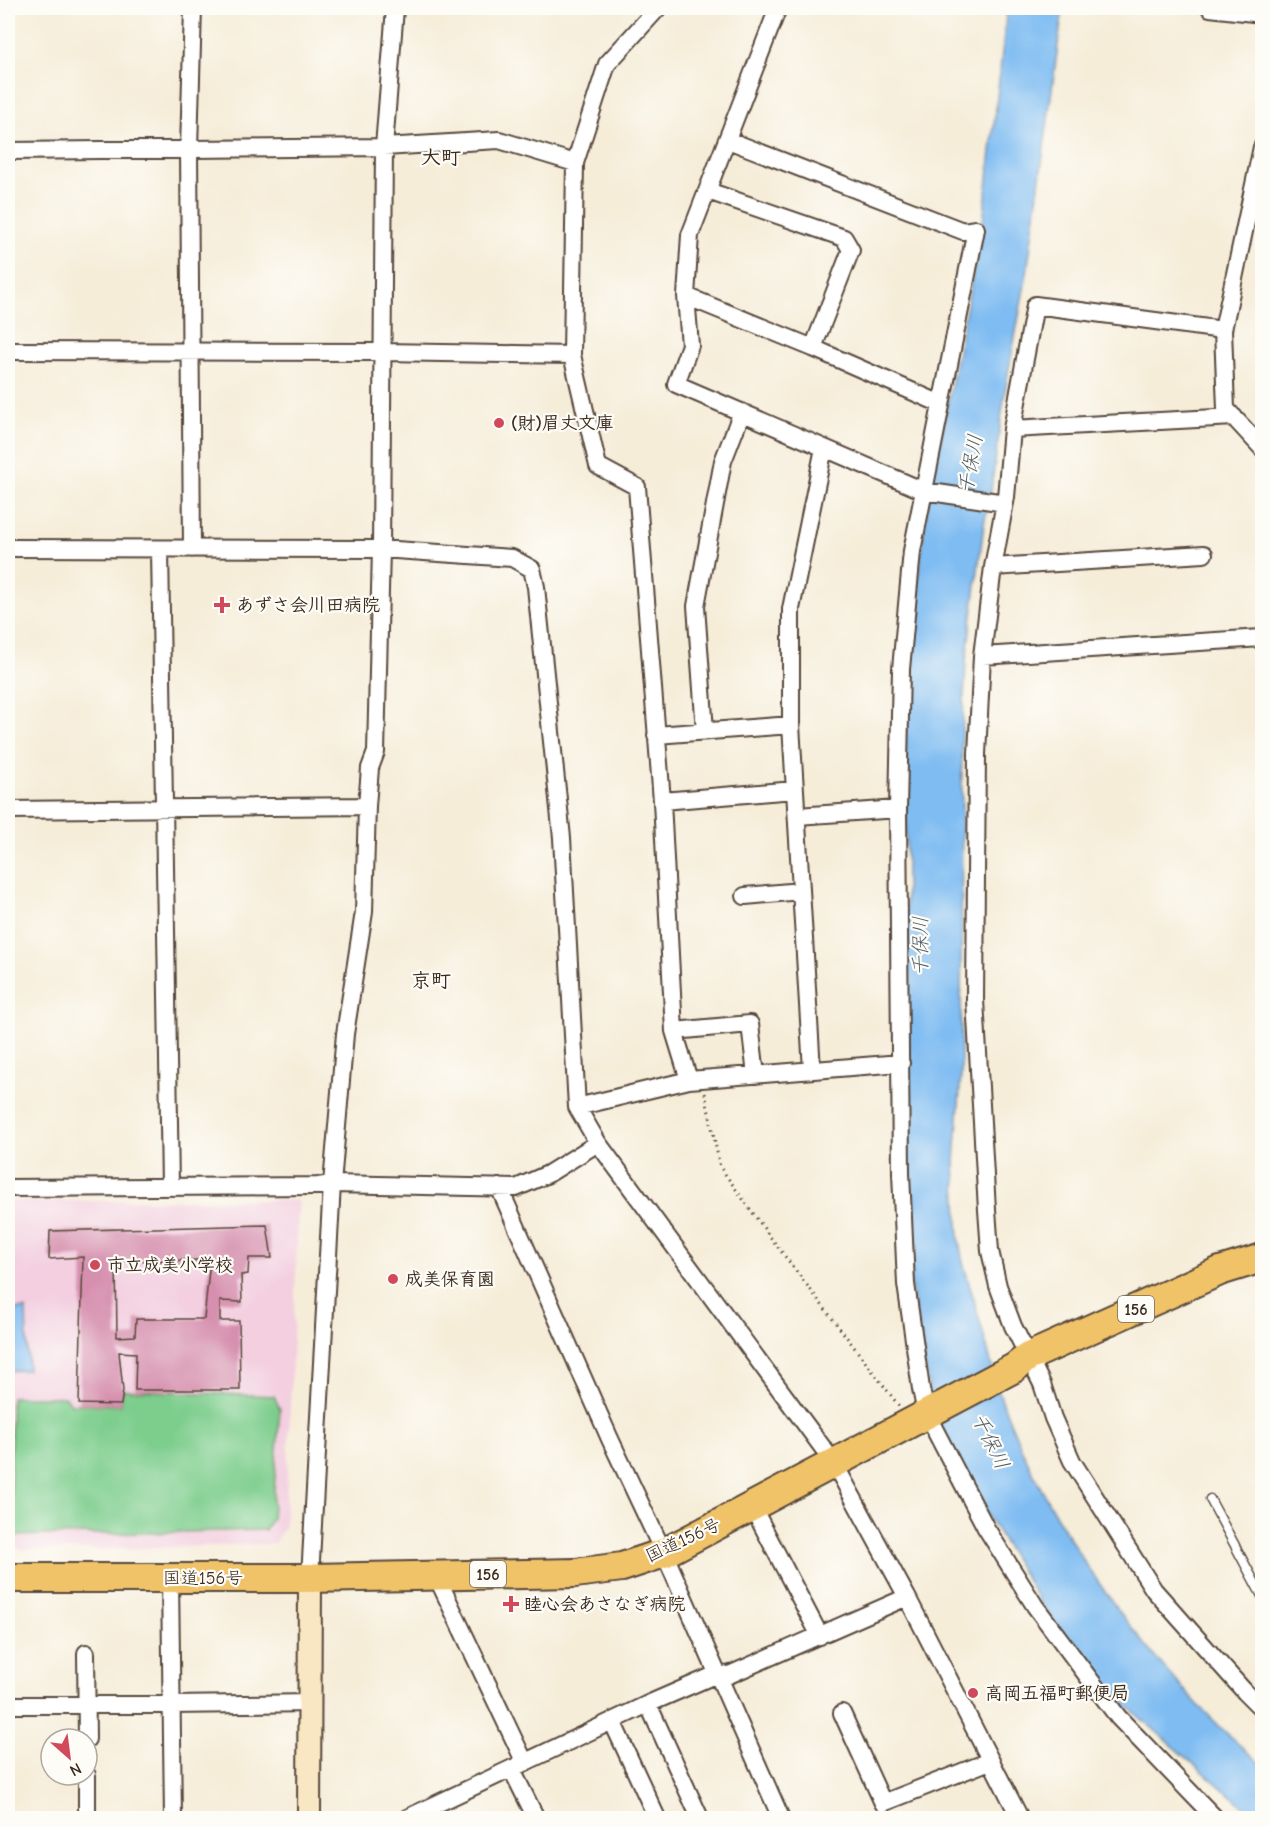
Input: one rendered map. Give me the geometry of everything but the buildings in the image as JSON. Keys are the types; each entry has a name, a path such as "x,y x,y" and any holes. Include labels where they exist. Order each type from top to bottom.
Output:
{"highway":[{"name":"国道156号","path":"8,1578 310,1578 575,1573 622,1567 664,1553 1021,1362 1220,1271 1263,1258"}],"street":[{"path":"192,549 189,149 193,8"},
{"path":"309,1818 310,1578 332,1184 345,1034 364,912 370,768 376,752 381,549 384,147 395,8"},
{"path":"658,8 607,64 575,163 572,355 598,466 637,487 662,801 674,1031 695,1080"},
{"path":"778,8 690,235 687,296 690,345 676,384 926,491 999,502"},
{"path":"1210,8 1263,14"},
{"path":"8,151 384,147 499,140 575,163"},
{"path":"728,140 963,231 976,229 926,491 912,551 901,669 898,809 901,1173 906,1284 923,1415 986,1528 1035,1606 1118,1717 1215,1818"},
{"path":"1263,147 1223,330 1226,409 1263,448"},
{"path":"708,190 844,238 851,250 813,348"},
{"path":"687,296 941,404"},
{"path":"1223,330 1035,305 999,502 982,656 977,754 975,1000 990,1251 998,1286 1013,1326 1021,1362 1042,1384 1053,1418 1072,1461 1155,1590 1245,1692 1263,1709"},
{"path":"8,351 572,355"},
{"path":"705,731 696,606 723,461 742,412"},
{"path":"1012,429 1234,417"},
{"path":"812,1070 791,725 791,609 824,448"},
{"path":"8,548 381,549 512,558 532,569 536,587 562,838 577,1107 598,1143 834,1462 907,1597 1020,1818"},
{"path":"160,549 170,1186"},
{"path":"993,567 1204,554"},
{"path":"982,656 1263,638"},
{"path":"656,735 791,725"},
{"path":"662,801 795,790"},
{"path":"8,810 367,806"},
{"path":"796,816 898,809"},
{"path":"745,896 801,891"},
{"path":"674,1031 750,1024 756,1074"},
{"path":"577,1107 695,1080 901,1063"},
{"path":"8,1188 318,1186 332,1184 516,1188 548,1174 598,1143"},
{"path":"499,1187 781,1818"},
{"path":"752,1506 819,1636"},
{"path":"436,1575 518,1767 536,1818"},
{"path":"170,1578 173,1818"},
{"path":"407,1818 648,1704 717,1674 729,1675 907,1597"},
{"path":"86,1653 87,1727"},
{"path":"8,1705 310,1703"},
{"path":"648,1704 700,1818"},
{"path":"842,1713 883,1803 990,1761"},
{"path":"612,1721 657,1818"},
{"path":"87,1787 87,1818"}],"lane":[{"path":"1210,1499 1263,1596"}],"path":[{"path":"695,1080 720,1167 768,1234 923,1415"}],"shaded area":[{"path":"299,1200 285,1525 275,1544 76,1550 8,1549 8,1201"}],"green space":[{"path":"123,1390 274,1396 280,1409 272,1518 265,1530 11,1536 11,1397 66,1397 71,1404 121,1405"}],"water":[{"name":"千保川","path":"1007,8 1063,8 1027,273 984,524 966,662 962,734 961,1074 955,1162 959,1239 962,1259 998,1390 1021,1446 1046,1497 1075,1547 1108,1596 1144,1643 1221,1728 1262,1765 1262,1818 1237,1801 1101,1684 1044,1609 936,1430 910,1279 906,1186 906,707 912,627 927,509 983,223"},
{"path":"26,1309 28,1370 8,1371 8,1310"}],"place":[{"name":"(財)眉丈文庫","path":"499,423"},
{"name":"あずさ会川田病院","path":"222,605"},
{"name":"市立成美小学校","path":"95,1265"},
{"name":"成美保育園","path":"393,1279"},
{"name":"睦心会あさなぎ病院","path":"511,1604"},
{"name":"高岡五福町郵便局","path":"973,1693"}],"district":[{"name":"大町","path":"441,157"},
{"name":"京町","path":"431,980"}]}
